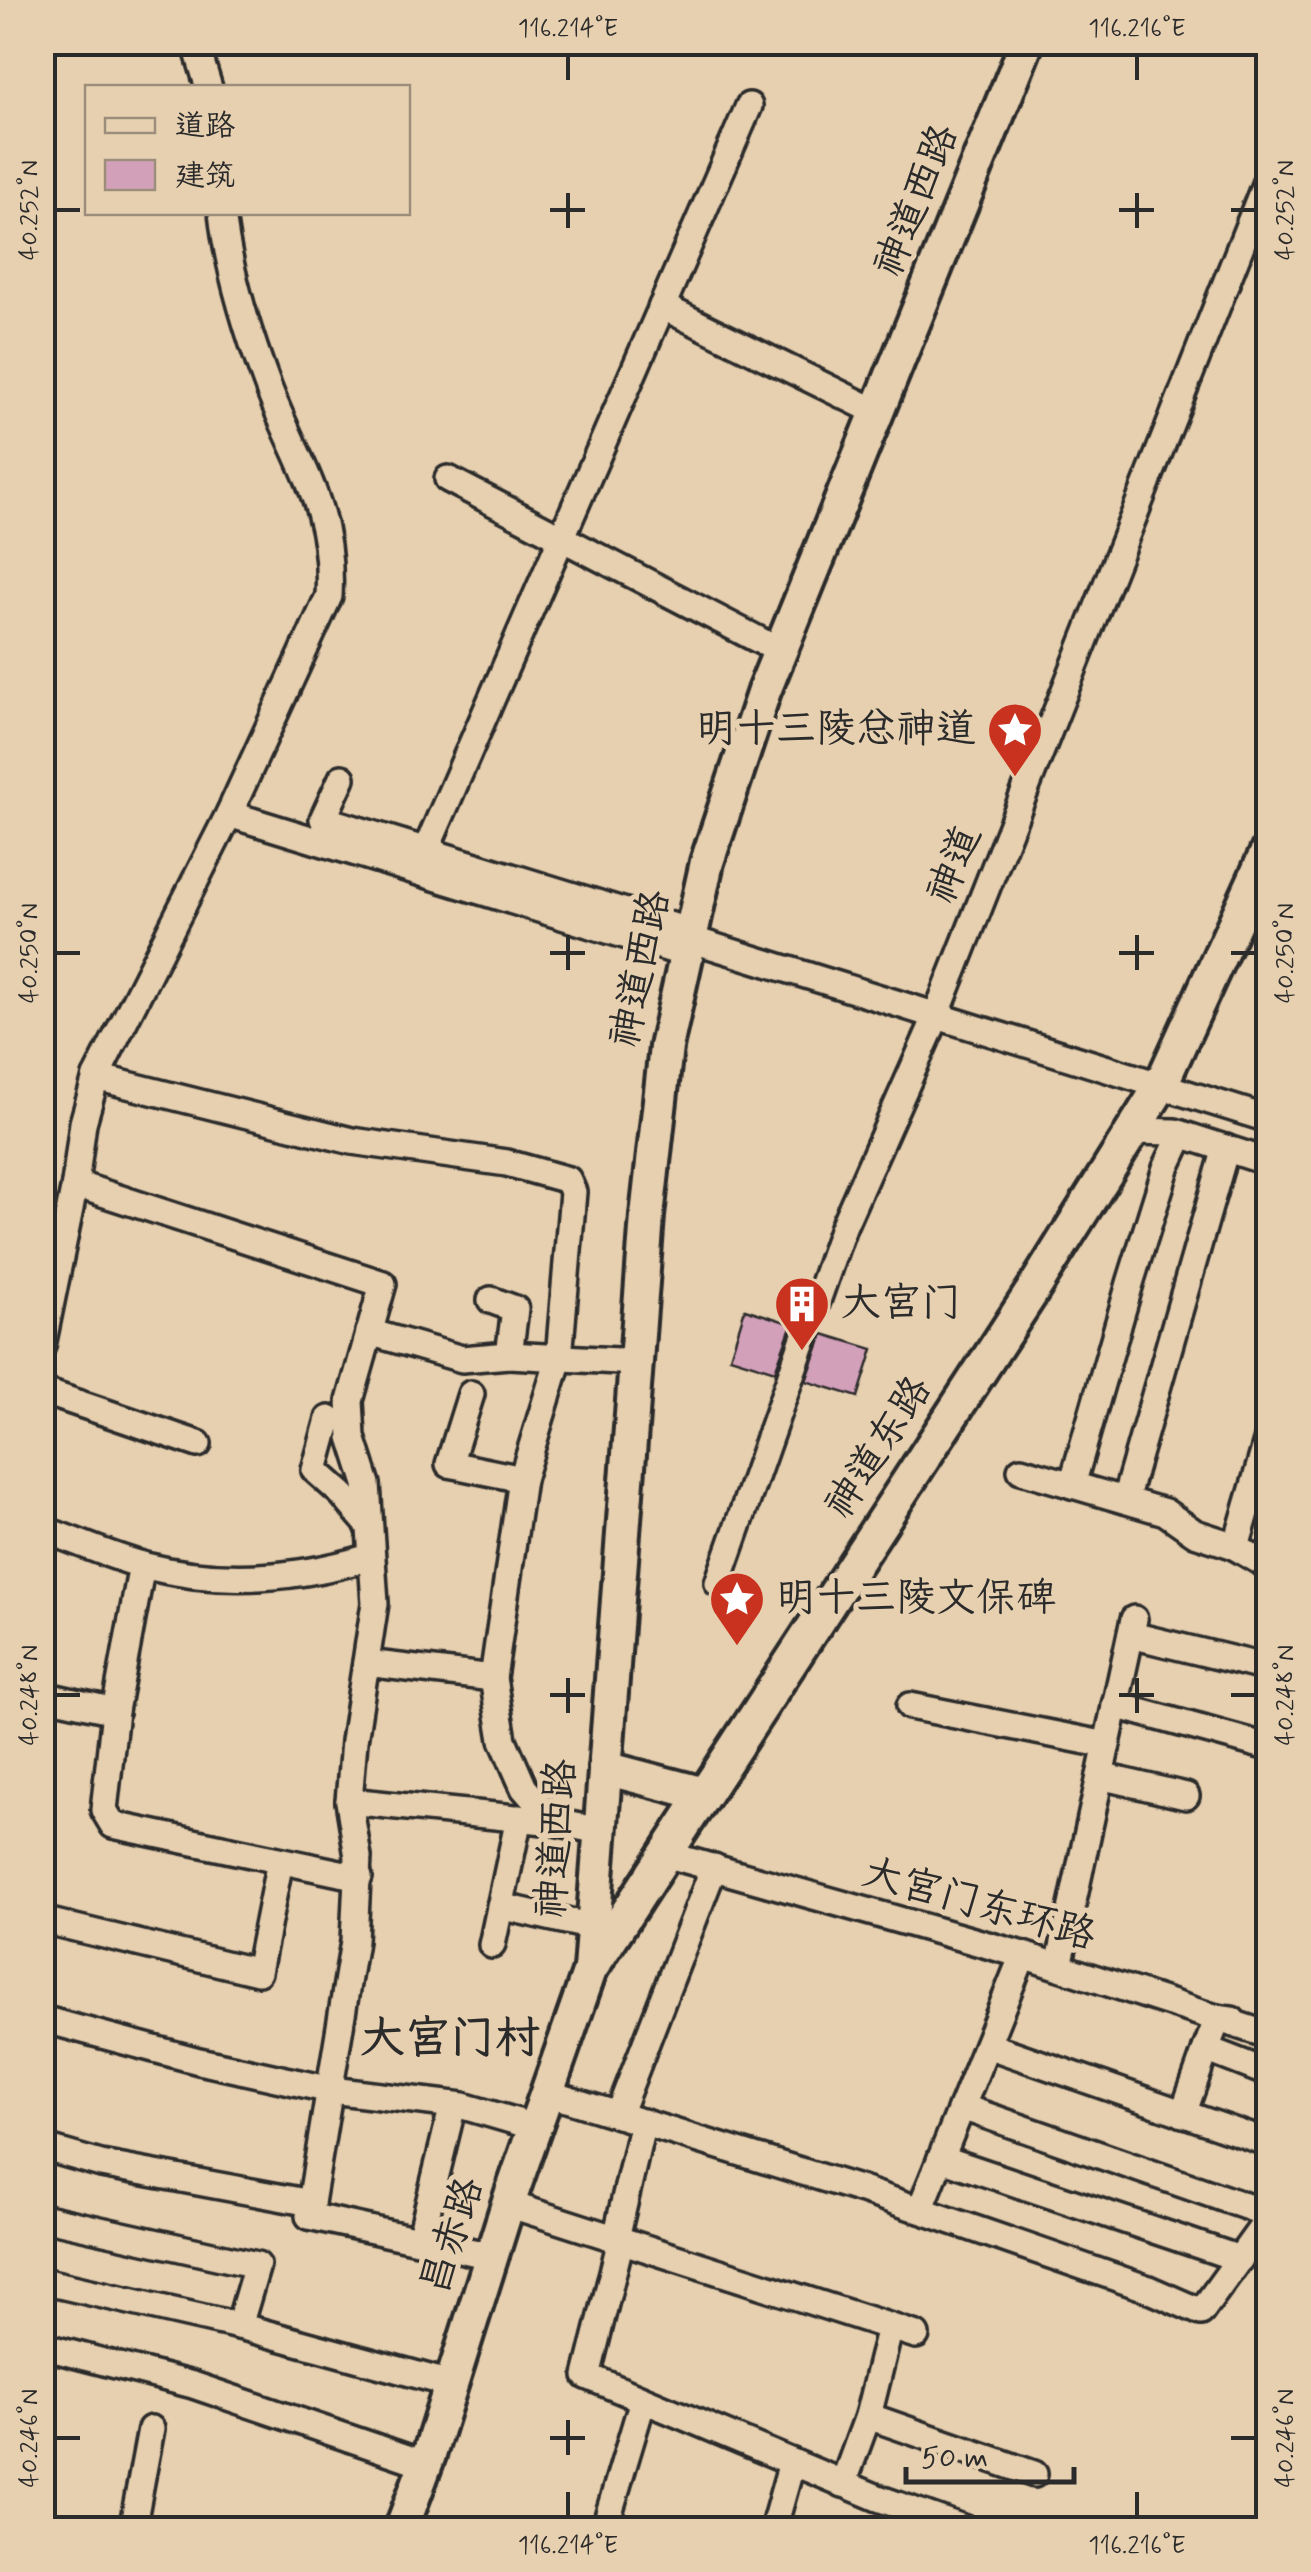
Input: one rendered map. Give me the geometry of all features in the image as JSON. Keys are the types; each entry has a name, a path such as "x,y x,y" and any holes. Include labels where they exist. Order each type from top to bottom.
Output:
{"main road":[{"name":"神道西路","path":"590,1970 646,1216 666,1047 707,862 780,651 1027,42"},
{"name":"神道东路","path":"590,1970 1035,1287 1160,1087 1268,850"},
{"path":"605,1768 655,1774 704,1794"},
{"name":"昌赤路","path":"400,2530 590,1970"}],"street":[{"path":"194,42 208,85"},
{"path":"426,850 749,106"},
{"name":"神道","path":"718,1583 843,1227 936,1015 1268,176"},
{"path":"42,1346 75,1184 83,1123 96,1077 229,814 330,596 331,559 322,509 262,368 240,297 223,215"},
{"path":"662,306 877,412"},
{"path":"448,479 780,651"},
{"path":"342,778 322,819 426,850 689,942"},
{"path":"229,814 689,942 1268,1119"},
{"path":"96,1077 352,1141 507,1163 568,1180 573,1192 559,1358 522,1478 493,1678 503,1740 524,1788 554,1822"},
{"path":"1132,1132 1182,1134 1268,1162"},
{"path":"1072,1485 1166,1168 1182,1134"},
{"path":"1125,1500 1226,1148"},
{"path":"75,1184 382,1284 350,1401 352,1437 367,1484 375,1602 349,1801 359,1877 354,1941 309,2216 491,2256"},
{"path":"491,1300 516,1309 509,1355"},
{"path":"369,1332 462,1359 509,1355 636,1362"},
{"path":"42,1391 198,1444"},
{"path":"471,1394 449,1464 522,1478"},
{"path":"330,1419 315,1470 367,1523"},
{"path":"1236,1547 1268,1438"},
{"path":"1021,1470 1165,1512 1195,1534 1236,1547 1268,1566"},
{"path":"42,1528 142,1565 209,1576 270,1576 331,1568 370,1556"},
{"path":"142,1565 114,1711 104,1810 112,1825 359,1877"},
{"path":"1059,1966 1132,1627 1255,1665"},
{"path":"366,1664 493,1678"},
{"path":"42,1696 114,1711"},
{"path":"1116,1705 1268,1747"},
{"path":"910,1706 1107,1745"},
{"path":"1100,1776 1186,1796"},
{"path":"349,1801 600,1830"},
{"path":"492,1945 518,1818"},
{"name":"大宫门东环路","path":"665,1854 1023,1954 1268,2035"},
{"path":"42,1920 258,1972 280,1860"},
{"path":"714,1867 631,2119 619,2239 586,2376 844,2484 969,2530"},
{"path":"500,1906 594,1928"},
{"path":"920,2210 1023,1954"},
{"path":"1184,2114 1218,2018 1268,2025"},
{"path":"42,2019 199,2061 331,2090 454,2105 535,2127"},
{"path":"986,2046 1268,2143"},
{"path":"1206,2049 1268,2074"},
{"path":"547,2093 920,2210 1146,2288 1201,2312 1268,2216 962,2107"},
{"path":"420,2240 454,2105"},
{"path":"42,2147 101,2164 311,2202"},
{"path":"941,2158 1240,2259"},
{"path":"508,2204 916,2335"},
{"path":"42,2217 257,2264 239,2326"},
{"path":"42,2281 239,2326 450,2384"},
{"path":"844,2484 868,2416 890,2326"},
{"path":"42,2346 194,2385 425,2464"},
{"path":"604,2530 644,2400"},
{"path":"868,2416 1034,2474"},
{"path":"132,2530 151,2429"},
{"path":"773,2530 792,2462"}],"building":[{"path":"745,1309 792,1324 775,1371 730,1357"},
{"path":"823,1334 873,1349 858,1397 806,1381"}],"place":[{"name":"明十三陵总神道","path":"1015,779"},
{"name":"大宫门","path":"802,1353"},
{"name":"明十三陵文保碑","path":"737,1648"}],"district":[{"name":"大宫门村","path":"450,2039"}]}
